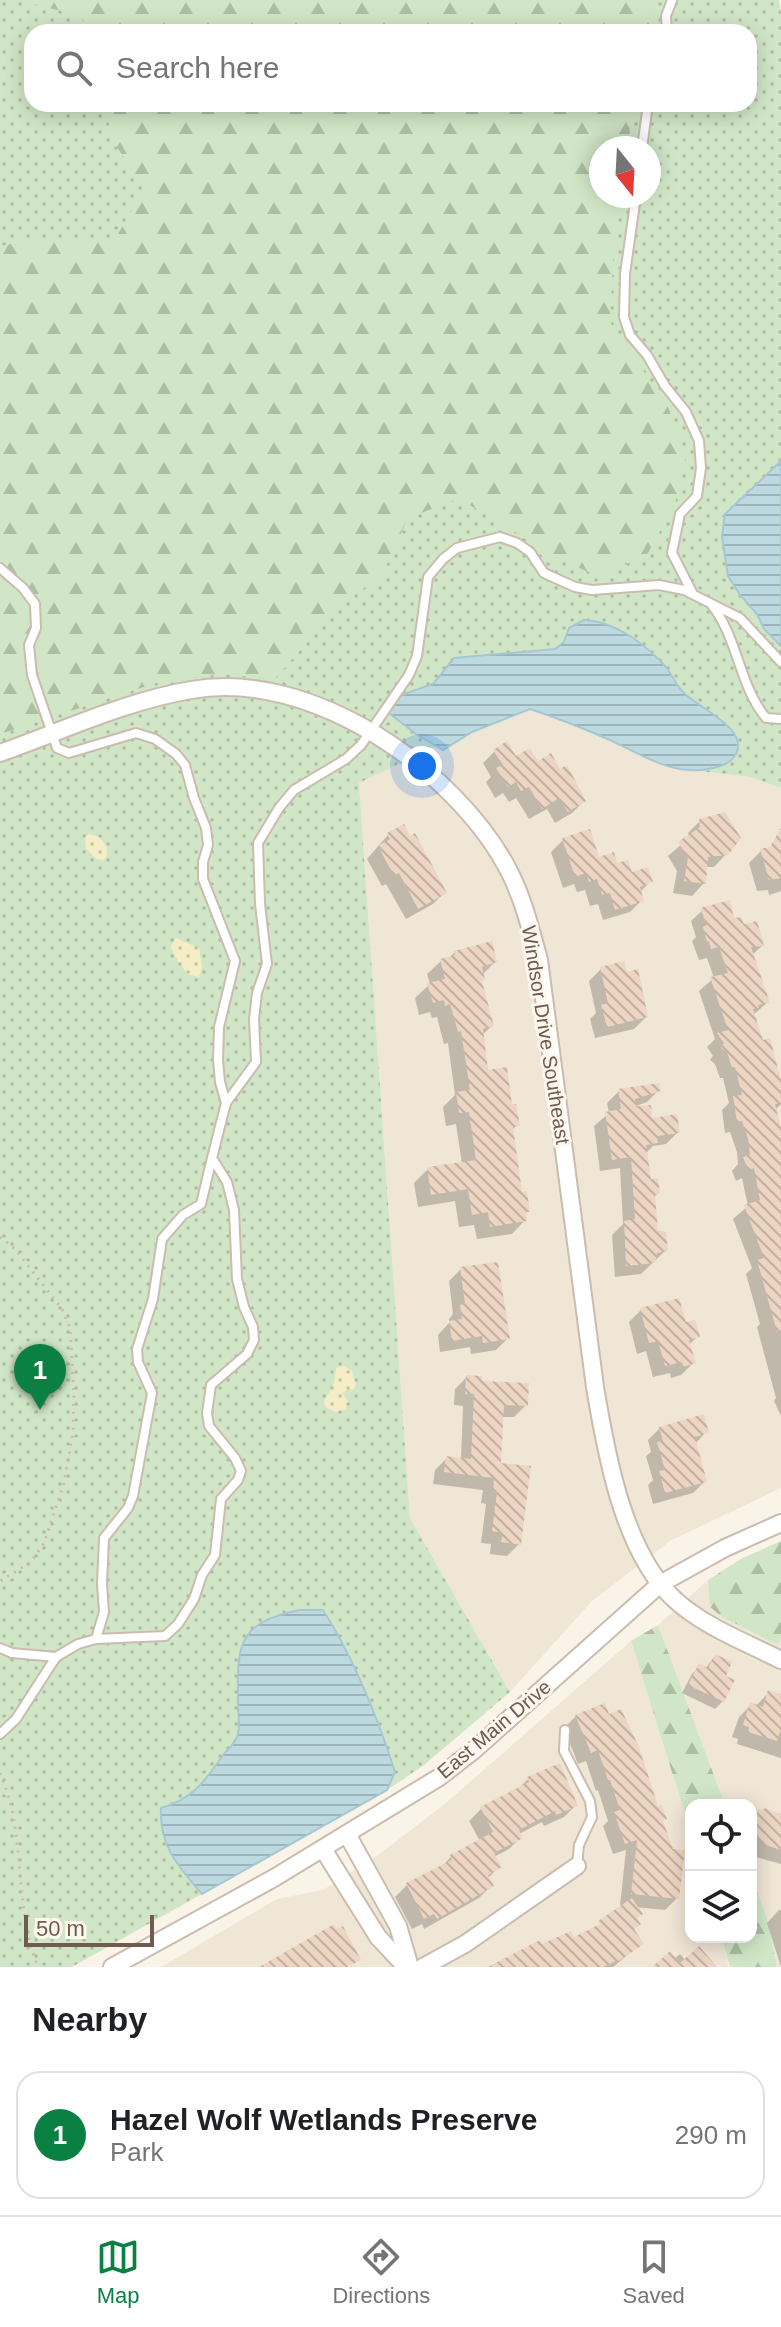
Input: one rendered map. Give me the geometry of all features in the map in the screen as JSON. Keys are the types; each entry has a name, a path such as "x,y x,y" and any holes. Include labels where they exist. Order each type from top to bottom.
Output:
{"street":[{"name":"Windsor Drive Southeast","path":"0,753 138,704 193,689 247,688 304,701 350,719 399,750 445,785 482,829 510,873 528,915 546,1003 605,1449 622,1508 647,1565 675,1600 711,1625 781,1660"},
{"name":"East Main Drive","path":"112,1967 323,1849 438,1778 473,1751 660,1584 725,1548 781,1523"},
{"path":"347,1834 398,1926 408,1967"},
{"path":"323,1849 378,1937 408,1967"},
{"path":"423,1967 465,1944 577,1866"}],"lane":[{"path":"666,24 672,0"},
{"path":"644,136 647,112"},
{"path":"634,208 625,274 624,317 630,335 686,412 699,441 701,468 697,496 680,514 672,553 693,594"},
{"path":"96,1639 104,1612 104,1538 128,1508 133,1496 151,1412 152,1393 138,1362 137,1349 153,1299 162,1239 183,1215 201,1204 226,1103 256,1062 254,1019 257,993 267,964 260,904 258,843 294,790 346,759 361,745 409,675 417,656 428,577 457,548 500,537 530,552 544,573 575,587 592,590 659,585 693,594 740,618 781,662"},
{"path":"0,568 23,588 35,604 36,628 29,645 32,675 57,748 69,753 136,733 155,739 176,754 185,765 206,828 208,845 203,862 203,879 235,961 219,1027 218,1060 226,1103"},
{"path":"708,601 723,618 754,705 766,718 781,719"},
{"path":"0,1734 16,1719 56,1657 78,1644 96,1639 165,1636 178,1624 194,1599 202,1575 215,1555 221,1499 238,1480 241,1471 235,1458 209,1426 207,1413 211,1385 247,1354 254,1340 253,1327 237,1279 234,1210 227,1182 212,1158"},
{"path":"0,1648 12,1653 56,1657"},
{"path":"565,1730 564,1751 590,1801 592,1817 579,1845 577,1866"}],"path":[{"path":"0,1237 15,1249 62,1309 70,1328 74,1392 73,1432 64,1483 44,1543 30,1563 0,1581"},
{"path":"0,1773 12,1806 27,1917 38,1967"}],"shaded area":[{"path":"530,709 578,725 663,764 750,777 781,788 781,1488 670,1541 592,1601 510,1692 410,1518 359,783 392,767 0,734 392,728 443,749 472,732"},
{"path":"781,1541 781,1967 777,1967 767,1918 757,1891 757,1799 723,1799 658,1625 708,1580 741,1559"},
{"path":"631,1641 685,1814 685,1943 723,1943 729,1967 161,1967 277,1899 323,1890 377,1856 446,1803"}],"green space":[{"path":"0,0 779,0 781,788 750,777 663,764 524,704 359,783 410,1518 510,1692 424,1765 387,1790 72,1967 0,1967"},
{"path":"17,0 657,0 651,24 85,24 81,16"},
{"path":"108,112 632,112 629,136 589,136 589,208 619,208 610,322 668,407 686,457 675,504 648,553 600,577 552,556 458,499 408,518 382,575 338,607 275,679 221,674 156,683 0,734 0,246 39,238 114,241 144,189 110,136"},
{"path":"781,1541 781,1637 778,1645 722,1617 710,1607 708,1580 741,1559"},
{"path":"658,1625 723,1799 685,1799 685,1814 631,1641"},
{"path":"757,1891 767,1918 777,1967 730,1967 723,1943 757,1943"}],"sand":[{"path":"89,834 99,837 107,847 103,860 96,859 86,848 85,837"},
{"path":"176,938 199,948 202,968 199,977 187,974 175,955 171,945"},
{"path":"343,1366 352,1371 356,1383 354,1389 343,1393 348,1402 346,1410 335,1412 326,1407 324,1401 334,1384 336,1368"}],"water":[{"path":"781,461 781,646 764,629 757,614 728,576 722,537 725,514"},
{"path":"584,620 618,629 649,650 666,667 683,692 730,729 738,747 734,757 713,768 679,769 530,709 472,732 443,750 389,713 401,695 433,684 454,658 555,649 564,642 569,628"},
{"path":"299,1610 323,1610 335,1629 364,1689 395,1772 387,1790 202,1894 178,1865 167,1845 161,1808 182,1799 198,1787 236,1739 239,1727 238,1666 245,1640 263,1622"}],"building":[{"path":"507,741 516,756 530,748 538,761 551,753 560,769 567,765 586,801 568,812 559,798 542,809 529,787 521,791 516,782 508,787 496,768 503,765 493,750"},
{"path":"725,812 741,838 728,855 708,857 706,884 684,881 688,858 678,842 700,827 699,819"},
{"path":"404,824 410,836 415,833 447,893 418,909 399,873 394,876 378,846 390,839 387,833"},
{"path":"781,828 781,878 769,880 760,849 770,847"},
{"path":"590,829 599,857 614,852 617,863 628,860 632,872 648,867 653,882 640,887 644,901 615,910 610,893 602,895 597,879 589,882 586,873 575,877 562,838"},
{"path":"730,900 734,918 741,917 744,924 757,921 764,946 751,947 770,1003 753,1009 763,1040 770,1038 781,1080 781,1103 775,1104 781,1128 781,1331 777,1332 757,1260 764,1258 744,1205 760,1200 754,1168 748,1170 743,1157 750,1154 748,1139 742,1121 737,1122 733,1096 742,1095 735,1067 732,1068 727,1052 721,1048 724,1043 717,1033 728,1030 710,977 728,973 719,947 711,949 707,942 703,927 707,925 700,908"},
{"path":"492,941 497,962 482,967 485,980 482,981 494,1026 483,1029 488,1070 507,1067 512,1104 516,1104 520,1126 513,1127 522,1192 527,1191 530,1212 526,1212 527,1221 490,1227 488,1212 472,1215 468,1189 431,1195 427,1167 476,1160 469,1112 459,1113 456,1092 470,1090 461,1031 458,1032 450,1004 445,1006 444,1000 433,1003 427,983 445,979 440,959 455,955 454,951"},
{"path":"624,961 627,972 638,969 648,1017 607,1027 601,1005 608,1003 600,967"},
{"path":"659,1083 661,1091 635,1099 636,1106 651,1105 652,1118 677,1114 680,1133 657,1136 658,1143 646,1145 651,1179 658,1178 660,1194 655,1194 658,1230 666,1232 668,1251 657,1253 655,1263 626,1266 624,1221 635,1219 631,1157 612,1160 605,1112 621,1109 618,1089"},
{"path":"498,1262 510,1339 483,1343 482,1336 452,1341 449,1321 462,1319 460,1305 465,1304 460,1267"},
{"path":"679,1298 686,1322 695,1320 700,1337 689,1340 696,1363 683,1367 682,1362 665,1366 658,1341 649,1343 640,1308"},
{"path":"466,1375 482,1376 482,1381 529,1383 528,1406 504,1405 501,1463 531,1466 521,1545 501,1542 503,1533 492,1531 497,1492 493,1492 494,1478 444,1472 446,1456 471,1459 474,1394 465,1394"},
{"path":"704,1414 709,1433 695,1437 707,1482 665,1493 659,1471 665,1470 657,1442 663,1441 659,1427"},
{"path":"715,1654 732,1662 726,1676 735,1680 724,1702 688,1685 699,1663 708,1668"},
{"path":"768,1690 781,1694 781,1729 777,1741 748,1732 749,1727 743,1725 750,1702 763,1707"},
{"path":"605,1703 609,1714 621,1709 639,1747 658,1806 662,1805 667,1819 663,1820 673,1849 685,1850 679,1899 631,1894 637,1840 625,1844 614,1812 620,1810 610,1780 598,1750 591,1753 575,1715"},
{"path":"560,1763 578,1806 556,1815 555,1811 519,1830 523,1838 494,1853 502,1867 488,1875 494,1886 437,1919 434,1914 424,1919 406,1883 452,1860 450,1855 493,1832 480,1807 529,1782 527,1777"},
{"path":"757,1809 781,1814 781,1850 762,1844"},
{"path":"632,1898 643,1914 637,1918 641,1924 634,1929 644,1944 617,1962 603,1967 488,1967 540,1940 542,1944 571,1931 574,1937 600,1924 598,1921"},
{"path":"334,1924 336,1929 343,1926 361,1960 347,1967 259,1967"},
{"path":"699,1946 717,1967 652,1967 670,1951 680,1963"}],"place":[{"name":"Hazel Wolf Wetlands Preserve","path":"40,1410"}]}
